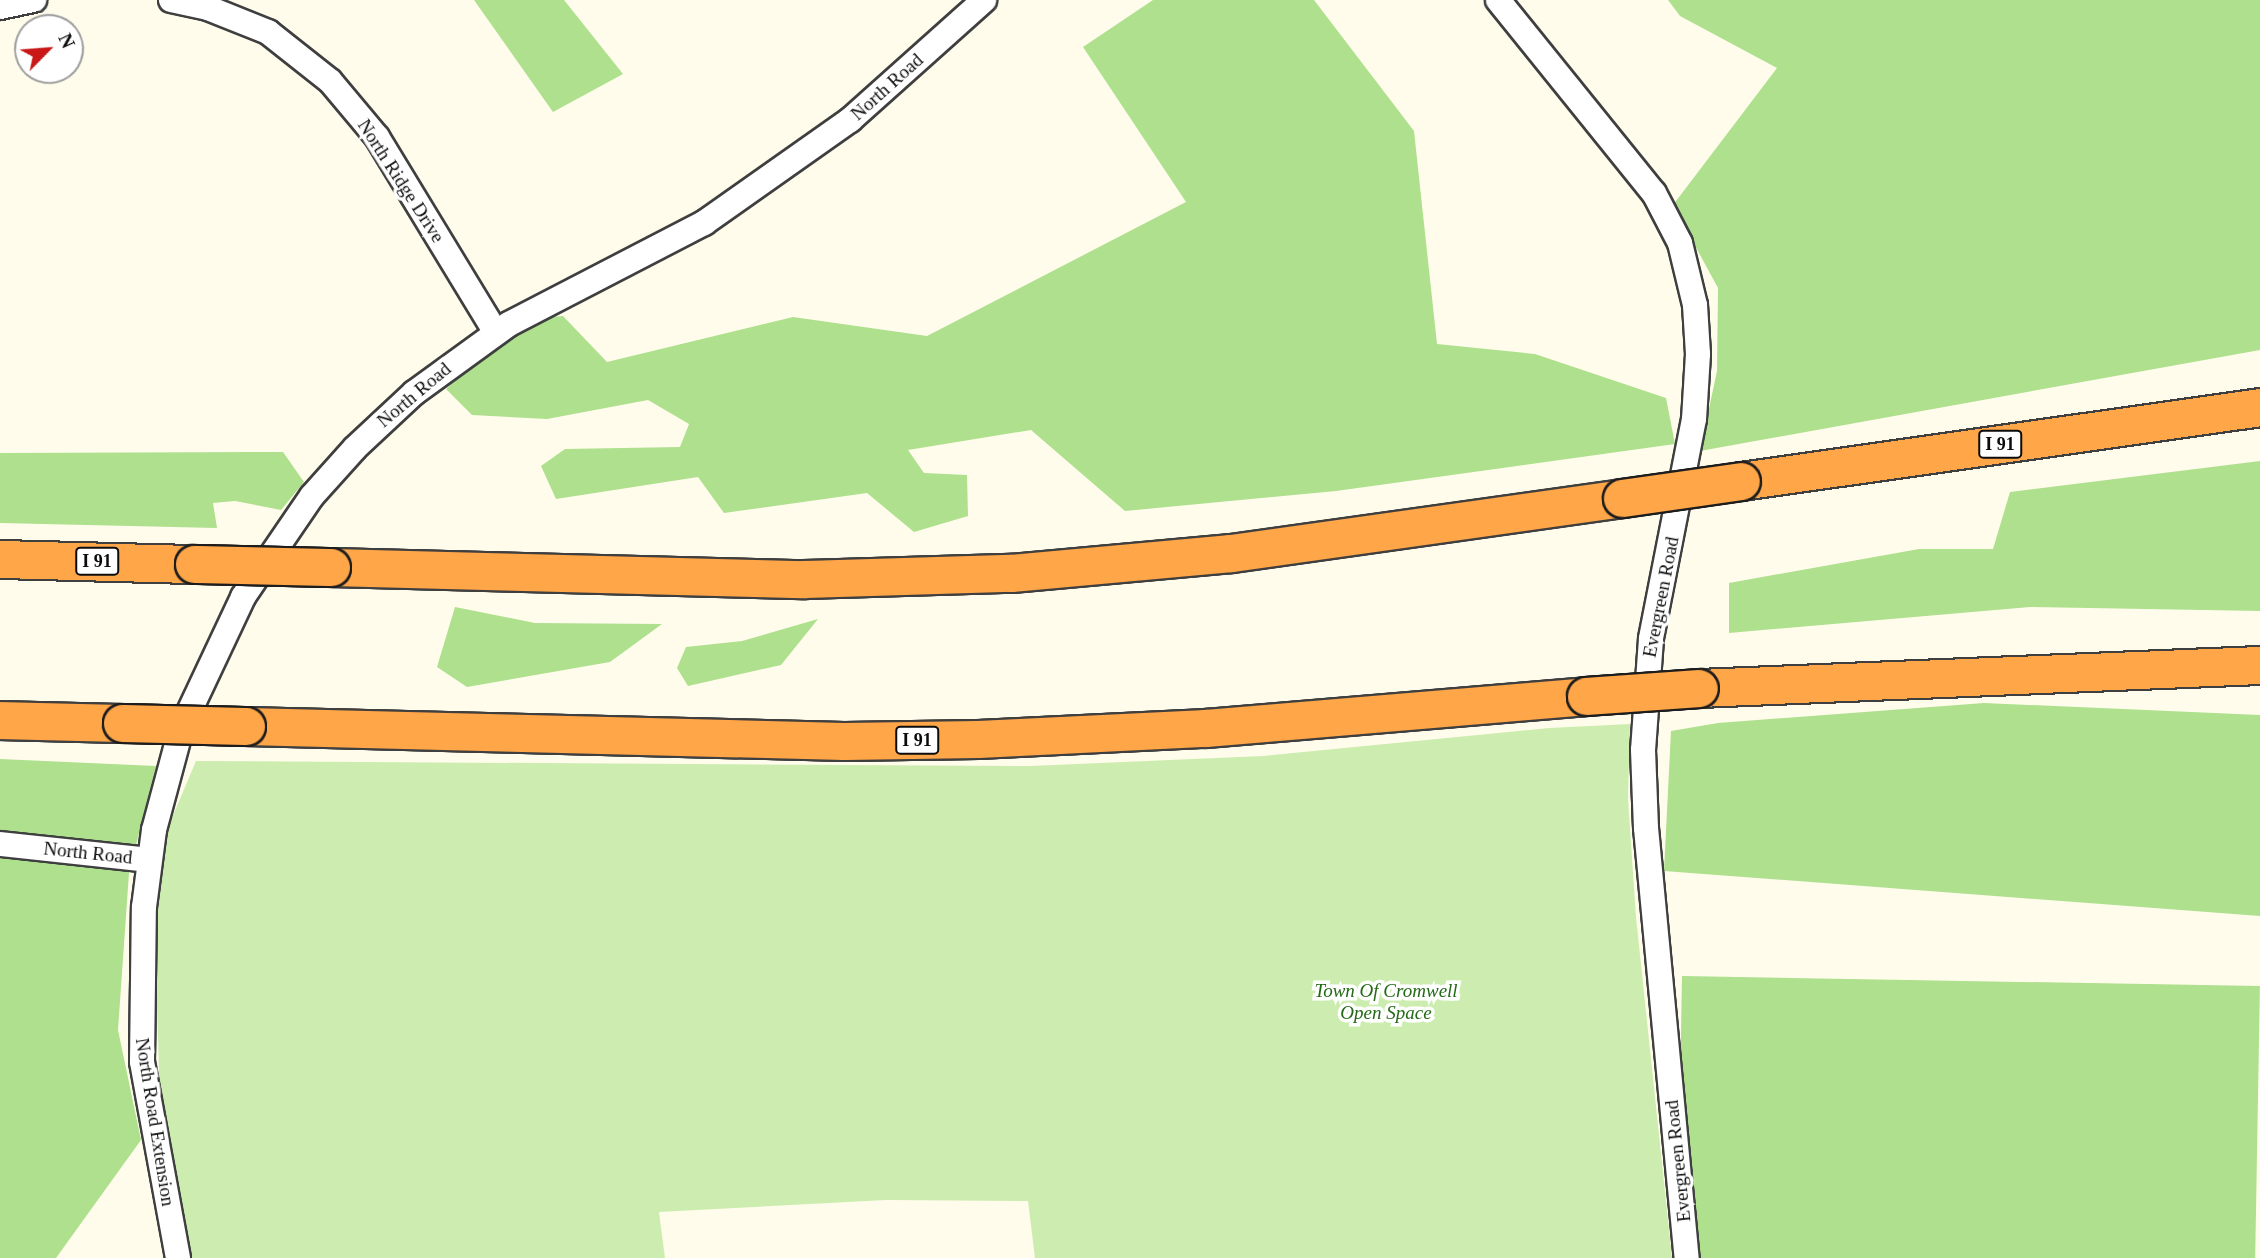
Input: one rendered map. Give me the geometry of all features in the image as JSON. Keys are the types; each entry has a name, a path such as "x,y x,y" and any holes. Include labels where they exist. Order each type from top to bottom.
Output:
{"highway":[{"name":"I 91","path":"0,559 813,579 1021,573 1231,553 2260,407"},
{"name":"I 91","path":"0,720 844,741 978,739 1206,728 1699,688 2182,666 2260,665"},
{"path":"2182,666 2260,682"}],"street":[{"path":"0,7 33,0"},
{"name":"North Ridge Drive","path":"171,0 208,8 268,32 330,81 377,136 496,332"},
{"name":"North Road","path":"0,844 149,860 160,804 189,707 232,617 278,543 328,478 378,425 440,372 496,332 704,223 850,120 984,0"},
{"name":"Evergreen Road","path":"1498,0 1654,193 1680,243 1695,305 1698,354 1694,419 1685,486 1651,639 1643,750 1648,855 1687,1258"},
{"name":"North Road Extension","path":"149,860 140,964 141,1044 178,1258"}],"green space":[{"path":"474,0 564,0 623,74 553,112"},
{"path":"1153,0 1314,0 1414,131 1437,344 1535,354 1666,398 1675,444 1336,491 1125,511 1031,430 908,450 924,473 967,475 968,516 914,532 867,493 724,513 698,477 556,499 541,466 565,449 680,447 689,424 648,400 547,419 472,415 446,389 523,319 563,316 607,362 793,317 927,336 1186,202 1083,47"},
{"path":"1668,0 2260,0 2260,350 1700,451 1717,371 1718,288 1673,205 1777,68 1680,16"},
{"path":"283,452 304,482 281,510 235,501 213,503 217,528 0,523 0,453"},
{"path":"2260,461 2260,611 2030,607 1729,633 1729,583 1919,549 1993,549 2010,492"},
{"path":"455,607 535,623 662,624 610,662 467,687 437,667"},
{"path":"818,619 781,665 688,686 677,668 686,647 742,641"},
{"path":"1984,703 2260,715 2260,916 1664,871 1671,731 1718,723"},
{"name":"Town Of Cromwell Open Space","path":"1630,724 1628,799 1636,917 1672,1258 1035,1258 1028,1201 886,1200 659,1212 665,1258 192,1258 160,1105 154,904 160,846 196,761 1030,766 1263,756 1549,728"},
{"path":"0,759 156,766 129,873 118,1030 141,1140 56,1258 0,1258"},
{"path":"1682,976 2260,986 2255,1258 1677,1258"}]}
